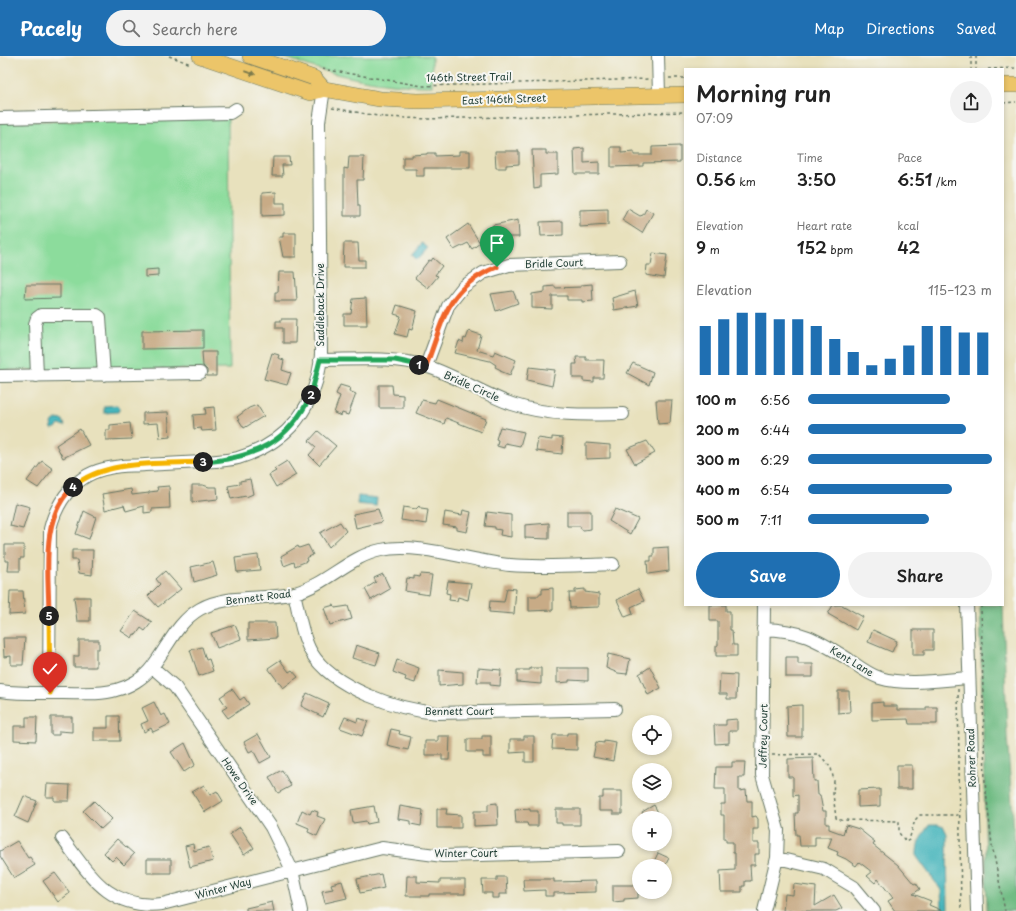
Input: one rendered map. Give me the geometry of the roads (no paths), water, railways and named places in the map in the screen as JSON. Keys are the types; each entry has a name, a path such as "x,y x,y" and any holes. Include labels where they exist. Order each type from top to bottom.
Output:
{"main road":[{"name":"East 146th Street","path":"200,56 310,93 324,90 380,99 416,101 684,95"},
{"path":"250,56 314,78 324,90"},
{"path":"1004,85 1016,85"}],"street":[{"path":"658,56 659,96"},
{"name":"Saddleback Drive","path":"50,693 50,529 57,508 68,491 85,477 108,468 214,461 237,458 255,452 282,436 301,414 313,391 320,360 319,122 324,90"},
{"path":"0,118 230,113 236,109"},
{"name":"Bridle Court","path":"426,366 448,306 463,287 483,273 509,265 620,261"},
{"path":"37,376 35,324 36,318 42,315 100,316 109,375"},
{"name":"Bridle Circle","path":"320,360 395,360 426,366 512,404 528,408 562,414 623,414"},
{"path":"0,376 200,373"},
{"name":"Bennett Road","path":"0,691 17,693 85,693 118,690 139,679 152,667 182,623 202,608 227,600 294,593 323,582 367,554 392,548 404,548 510,565 613,564"},
{"name":"Bennett Court","path":"294,593 306,641 316,660 324,670 349,686 390,703 410,709 438,713 615,709"},
{"name":"Jeffrey Court","path":"764,606 762,775 778,830 777,858 764,911"},
{"name":"Rohrer Road","path":"967,606 963,679 977,911"},
{"name":"Kent Lane","path":"763,629 790,630 813,638 879,677 920,681 963,679"},
{"name":"Howe Drive","path":"152,667 176,687 182,695 271,826 292,870 301,911"},
{"name":"Winter Way","path":"62,838 91,877 104,890 117,898 141,905 162,904 292,870"},
{"name":"Winter Court","path":"292,870 382,848 442,856 619,851"},
{"path":"777,858 824,868 854,887 874,911"}],"water":[{"path":"422,243 428,248 417,260 412,255"},
{"path":"117,405 120,408 118,412 104,413 104,406"},
{"path":"56,419 63,420 65,426 59,425 52,429 51,423"},
{"path":"358,496 377,498 376,506 357,504"},
{"path":"929,825 944,827 947,835 948,911 942,911 941,890 917,857 922,836"}]}
